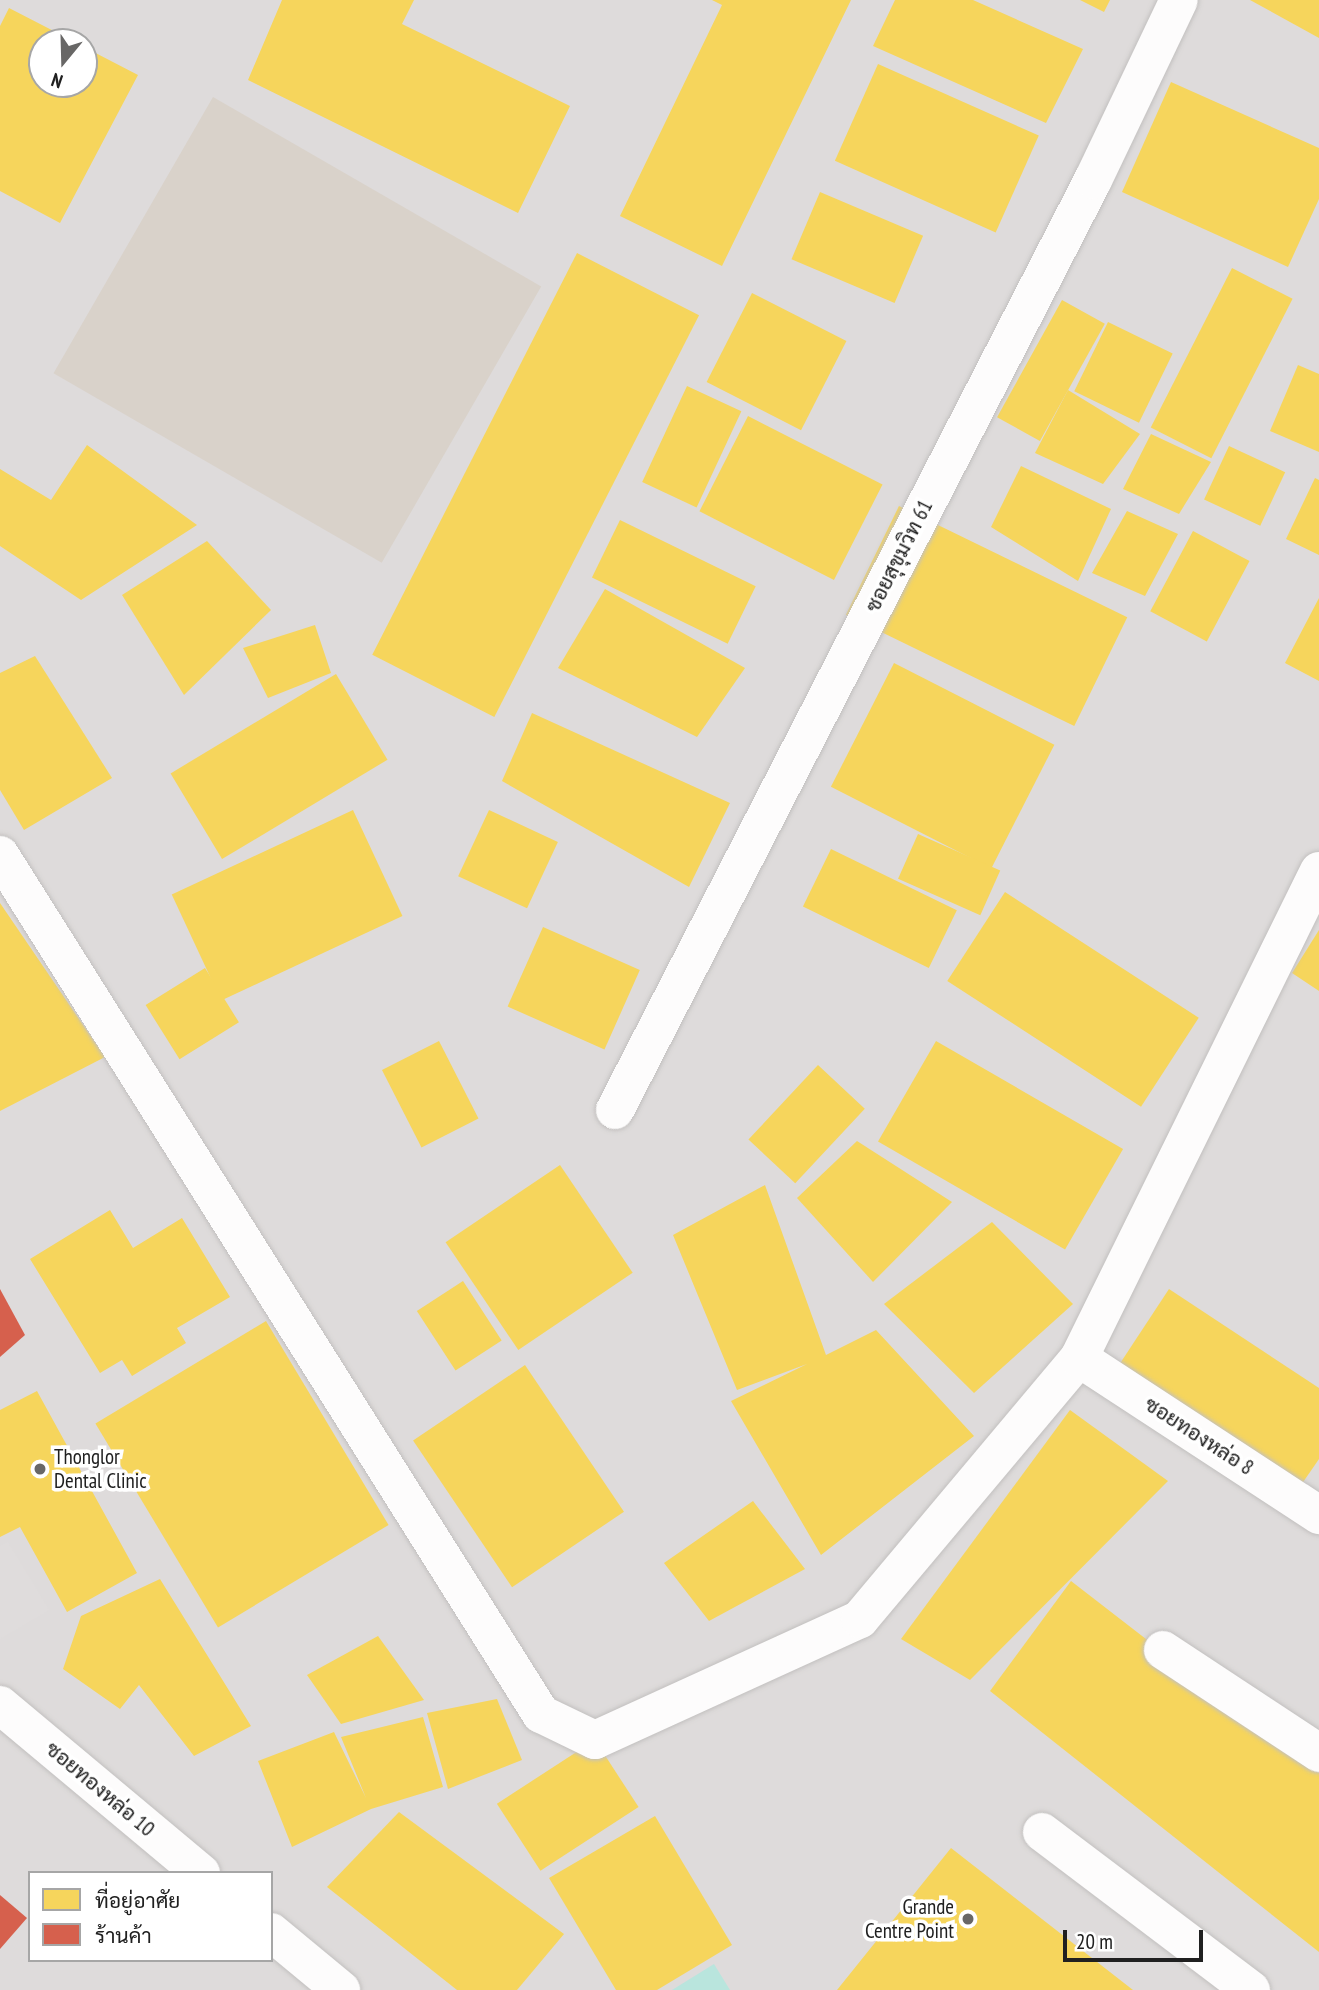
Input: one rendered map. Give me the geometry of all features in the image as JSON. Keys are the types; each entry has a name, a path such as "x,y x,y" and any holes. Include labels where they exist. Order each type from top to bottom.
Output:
{"street":[{"name":"ซอยสุขุมวิท 61","path":"615,1110 1093,180 1179,0"},
{"path":"0,855 541,1714 595,1740 860,1619 1079,1358 1319,871"},
{"name":"ซอยทองหล่อ 8","path":"1079,1358 1319,1515"},
{"path":"1163,1650 1319,1753"},
{"name":"ซอยทองหล่อ 10","path":"0,1705 199,1871"},
{"path":"1042,1832 1251,1990"},
{"path":"273,1933 341,1990"}],"shaded area":[{"path":"0,0 1319,0 1319,1990 0,1990"},
{"path":"213,97 541,286 382,563 54,373"},
{"path":"8,1542 49,1610 0,1639 0,1546"}],"water":[{"path":"714,1964 730,1990 672,1990"}],"building: ที่อยู่อาศัย":[{"path":"282,0 414,0 402,24 570,106 518,213 248,80"},
{"path":"712,0 851,0 722,266 620,216 722,5"},
{"path":"895,0 973,0 1083,49 1046,123 873,46"},
{"path":"1080,0 1110,0 1104,12"},
{"path":"1250,0 1319,0 1319,38"},
{"path":"9,8 48,28 28,28 28,98 98,98 98,54 138,75 60,223 0,191 0,26"},
{"path":"878,64 1039,136 996,232 835,161"},
{"path":"1171,82 1319,148 1319,199 1288,267 1122,192"},
{"path":"820,192 923,236 895,303 791,259"},
{"path":"577,253 699,315 494,717 372,655"},
{"path":"1232,268 1293,299 1211,458 1151,427"},
{"path":"752,293 846,341 801,430 707,382"},
{"path":"1062,300 1105,324 1040,441 997,417"},
{"path":"1108,322 1173,354 1139,423 1074,391"},
{"path":"1298,365 1319,374 1319,452 1270,431"},
{"path":"687,386 741,411 697,507 642,482"},
{"path":"1068,390 1140,434 1103,484 1035,453"},
{"path":"748,416 883,485 834,580 699,511"},
{"path":"1151,434 1211,462 1179,514 1123,489"},
{"path":"87,445 197,525 81,600 0,546 0,469 51,500"},
{"path":"1229,446 1285,472 1260,526 1204,499"},
{"path":"1021,466 1111,509 1078,581 991,527"},
{"path":"1315,478 1319,480 1319,555 1286,539"},
{"path":"899,506 1127,617 1074,726 846,615"},
{"path":"1127,511 1178,534 1145,596 1092,573"},
{"path":"620,520 756,586 728,644 592,578"},
{"path":"1193,531 1250,561 1207,641 1150,611"},
{"path":"207,541 271,610 184,695 122,595"},
{"path":"605,589 745,668 697,737 558,668"},
{"path":"1319,598 1319,681 1285,663"},
{"path":"315,625 331,673 268,698 243,648"},
{"path":"35,656 112,778 24,830 0,790 0,673"},
{"path":"894,663 1054,745 991,869 831,787"},
{"path":"336,674 388,760 222,859 171,773"},
{"path":"532,713 730,803 689,887 502,781"},
{"path":"353,810 402,916 221,1001 172,895"},
{"path":"489,810 558,842 527,908 458,876"},
{"path":"918,834 1000,871 980,915 898,879"},
{"path":"831,849 957,910 929,968 803,907"},
{"path":"1005,892 1199,1018 1141,1107 947,981"},
{"path":"0,903 105,1057 0,1111"},
{"path":"543,927 640,970 604,1050 508,1006"},
{"path":"1319,930 1319,991 1292,973"},
{"path":"205,968 239,1022 180,1059 146,1005"},
{"path":"439,1041 478,1119 421,1148 382,1070"},
{"path":"936,1041 1123,1149 1065,1249 878,1141"},
{"path":"818,1065 865,1109 795,1183 748,1140"},
{"path":"857,1141 952,1202 873,1282 797,1198"},
{"path":"560,1165 633,1273 518,1350 446,1242"},
{"path":"765,1185 826,1355 876,1330 974,1436 821,1555 731,1401 807,1364 737,1390 673,1235"},
{"path":"110,1210 133,1248 182,1218 230,1297 177,1328 186,1343 132,1376 122,1360 100,1373 30,1259"},
{"path":"992,1222 1073,1304 974,1393 884,1304"},
{"path":"463,1281 502,1341 456,1371 417,1311"},
{"path":"1169,1289 1319,1388 1319,1459 1299,1488 1117,1368"},
{"path":"266,1321 389,1525 218,1627 95,1423"},
{"path":"525,1365 624,1512 512,1587 413,1440"},
{"name":"Thonglor Dental Clinic","path":"37,1391 137,1573 67,1612 20,1527 0,1537 0,1410"},
{"path":"1070,1410 1168,1481 970,1680 901,1639"},
{"path":"753,1501 805,1569 709,1621 664,1563"},
{"path":"160,1579 251,1726 194,1756 139,1685 120,1709 63,1669 81,1616"},
{"path":"1071,1581 1319,1773 1319,1952 990,1691"},
{"path":"378,1636 424,1700 341,1724 307,1675"},
{"path":"497,1699 522,1760 448,1789 427,1713"},
{"path":"423,1717 443,1787 371,1809 292,1847 258,1761 334,1732 366,1798 341,1737"},
{"path":"595,1740 639,1807 540,1871 497,1804"},
{"path":"399,1812 564,1934 517,1990 457,1990 327,1887"},
{"path":"655,1816 732,1945 657,1990 616,1990 549,1878"},
{"name":"Grande Centre Point","path":"951,1848 1133,1990 837,1990"}],"building: ร้านค้า":[{"path":"0,1289 25,1335 0,1357"},
{"path":"0,1895 27,1918 0,1949"}],"place":[{"name":"Thonglor Dental Clinic","path":"40,1469"},
{"name":"Grande Centre Point","path":"968,1919"}]}
